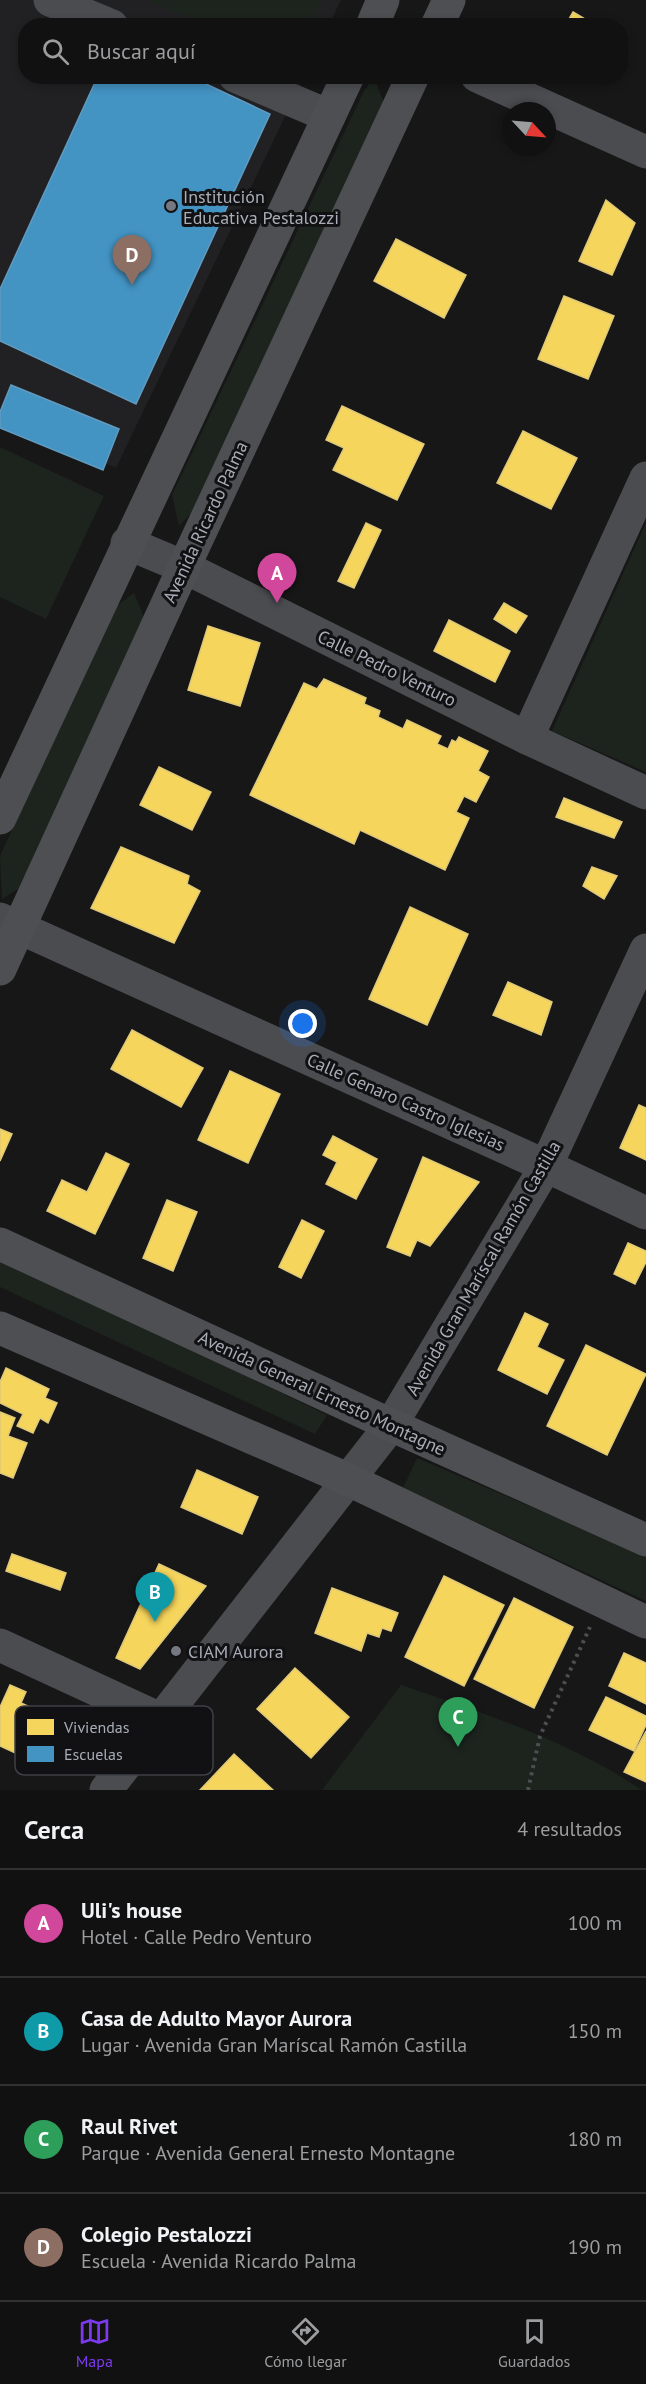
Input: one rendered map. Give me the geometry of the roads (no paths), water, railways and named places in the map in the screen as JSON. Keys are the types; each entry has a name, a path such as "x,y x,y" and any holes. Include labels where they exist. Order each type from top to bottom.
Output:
{"main road":[{"path":"375,18 383,0"},
{"path":"441,18 449,0"},
{"path":"0,818 344,84"},
{"name":"Avenida Ricardo Palma","path":"0,969 10,923 184,567 409,84"},
{"name":"Avenida General Ernesto Montagne","path":"0,1244 646,1540"},
{"path":"0,1328 347,1479 646,1622"}],"street":[{"path":"50,0 93,18"},
{"path":"254,84 329,116"},
{"path":"495,84 646,152"},
{"path":"527,738 646,478"},
{"name":"Calle Pedro Venturo","path":"127,543 184,567 527,738 646,793"},
{"name":"Calle Genaro Castro Iglesias","path":"10,923 546,1166 646,1214"},
{"name":"Avenida Gran Maríscal Ramón Castilla","path":"170,1706 391,1425 546,1166 646,950"},
{"path":"0,1645 132,1706"},
{"name":"Avenida Gran Maríscal Ramón Castilla","path":"106,1790 117,1775"}],"place":[{"name":"Institución Educativa Pestalozzi","path":"171,206"},
{"name":"Colegio Pestalozzi","path":"132,285"},
{"name":"Uli's house","path":"277,603"},
{"name":"Casa de Adulto Mayor Aurora","path":"155,1622"},
{"name":"CIAM Aurora","path":"176,1651"},
{"name":"Raul Rivet","path":"458,1747"}]}
